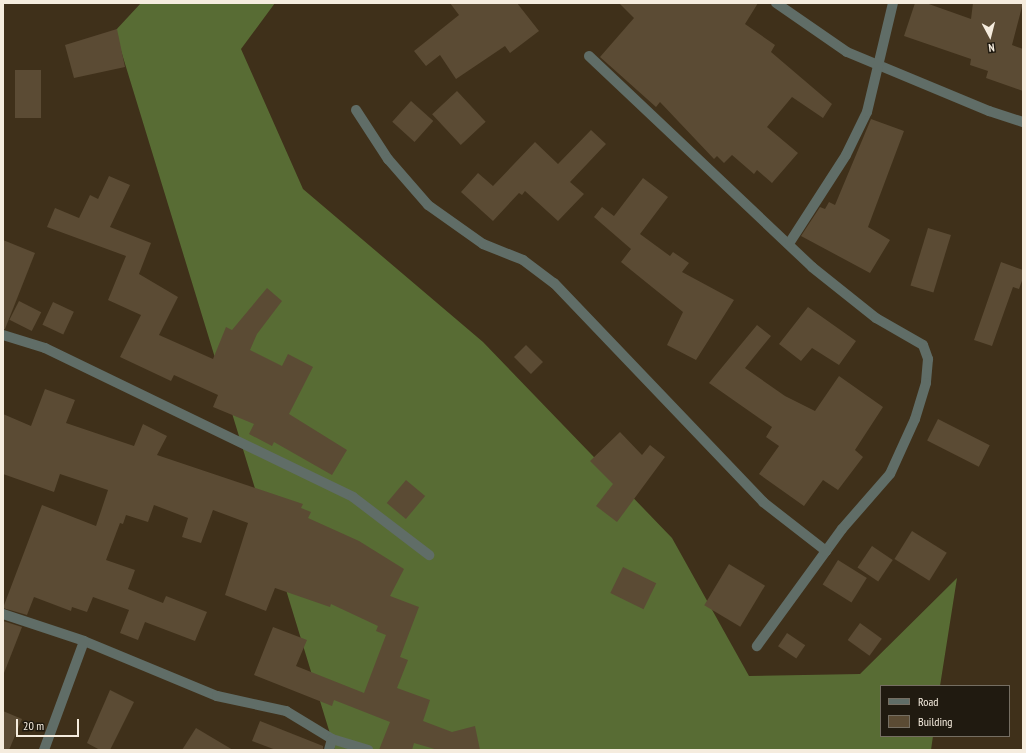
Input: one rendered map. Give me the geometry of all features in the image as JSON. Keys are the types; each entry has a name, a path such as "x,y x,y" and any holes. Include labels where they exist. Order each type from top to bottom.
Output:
{"street":[{"path":"776,3 847,52 1023,122"},
{"path":"790,242 846,155 867,112 893,3"},
{"path":"589,56 790,242 812,267 876,318 923,345 928,359 926,383 920,405 890,474 826,551 757,646"},
{"path":"356,110 388,159 428,205 483,244 523,260 554,283 763,502 826,551"},
{"path":"3,335 45,348 353,498 429,555"},
{"path":"3,614 84,641 217,696 286,711 332,739 368,750"},
{"path":"44,750 84,641"},
{"path":"329,750 332,739"}],"green space":[{"path":"141,3 275,3 241,49 303,189 483,342 672,538 749,676 860,674 957,578 940,685 880,685 880,737 933,737 931,750 335,750 115,31"}],"building":[{"path":"450,3 517,3 539,31 510,53 505,46 456,79 440,55 426,66 414,51 459,15"},
{"path":"619,3 758,3 745,24 775,45 771,52 832,104 823,118 792,97 767,127 798,153 772,183 757,170 754,174 732,155 724,163 717,156 714,159 660,102 656,107 600,57 634,18"},
{"path":"915,3 926,3 971,19 973,3 1023,3 1012,45 1023,49 1023,91 986,78 988,71 970,65 971,59 904,36"},
{"path":"117,29 125,67 74,78 65,45"},
{"path":"15,70 41,70 41,118 15,118"},
{"path":"457,91 486,122 461,145 432,114"},
{"path":"411,101 433,121 415,142 392,122"},
{"path":"871,119 904,131 868,227 890,240 870,273 801,236 820,207 825,209 829,202 835,205"},
{"path":"591,130 606,144 570,182 584,194 558,221 525,191 522,195 519,193 493,221 461,192 478,173 493,186 535,142 558,164"},
{"path":"109,176 130,185 110,227 151,243 139,274 178,297 159,335 213,359 226,327 232,330 267,288 282,301 257,334 250,350 282,366 288,354 313,367 289,414 347,450 332,475 274,442 272,446 249,434 254,424 213,407 218,395 174,375 171,381 120,357 141,315 108,300 126,256 47,227 55,208 79,218 90,195 98,199"},
{"path":"643,178 668,197 640,234 670,256 673,252 689,263 682,272 734,300 696,360 667,345 683,312 621,262 631,249 594,217 602,207 614,216"},
{"path":"928,228 951,235 933,292 910,285"},
{"path":"3,240 35,253 5,329 3,329"},
{"path":"1001,262 1023,270 1023,278 1019,289 1013,287 992,346 974,340"},
{"path":"19,301 41,312 32,331 9,320"},
{"path":"53,302 74,312 63,334 42,325"},
{"path":"808,307 856,341 839,365 812,348 801,361 779,344"},
{"path":"757,325 771,336 745,368 785,396 815,411 839,376 883,407 855,450 863,457 838,490 823,480 804,506 759,474 779,446 766,437 772,427 709,383"},
{"path":"526,345 543,362 531,374 514,357"},
{"path":"45,389 75,400 66,423 134,446 143,424 167,436 157,455 303,504 301,508 311,512 308,518 359,541 404,569 390,596 419,607 400,657 408,660 397,688 430,700 423,721 452,732 475,726 480,750 438,750 414,743 412,750 379,750 390,722 334,700 332,706 254,675 273,627 307,640 296,666 364,693 386,635 376,631 378,626 331,604 330,607 275,588 266,611 225,595 248,523 213,510 201,543 182,537 188,518 154,505 148,522 126,515 123,524 120,523 106,560 135,570 128,589 163,603 166,596 207,612 195,641 145,622 138,640 120,633 129,610 93,597 87,612 72,607 71,611 34,597 27,615 3,608 42,505 96,526 108,490 60,474 54,492 3,474 3,414 31,426"},
{"path":"938,419 990,445 979,467 927,440"},
{"path":"620,432 642,455 650,445 665,457 617,522 596,506 613,484 590,461"},
{"path":"406,480 425,496 406,519 387,503"},
{"path":"912,531 947,553 929,581 895,559"},
{"path":"872,546 893,560 878,582 857,568"},
{"path":"838,560 867,578 851,603 823,585"},
{"path":"729,564 765,586 740,627 704,605"},
{"path":"623,567 656,583 644,609 610,593"},
{"path":"3,621 22,627 4,673 3,673"},
{"path":"860,623 882,639 869,656 848,640"},
{"path":"787,633 805,645 796,659 778,646"},
{"path":"110,690 134,702 110,750 100,750 87,743"},
{"path":"3,711 22,719 9,750 3,750"},
{"path":"260,721 323,746 323,750 276,750 252,741"},
{"path":"196,728 233,750 182,750"}]}
